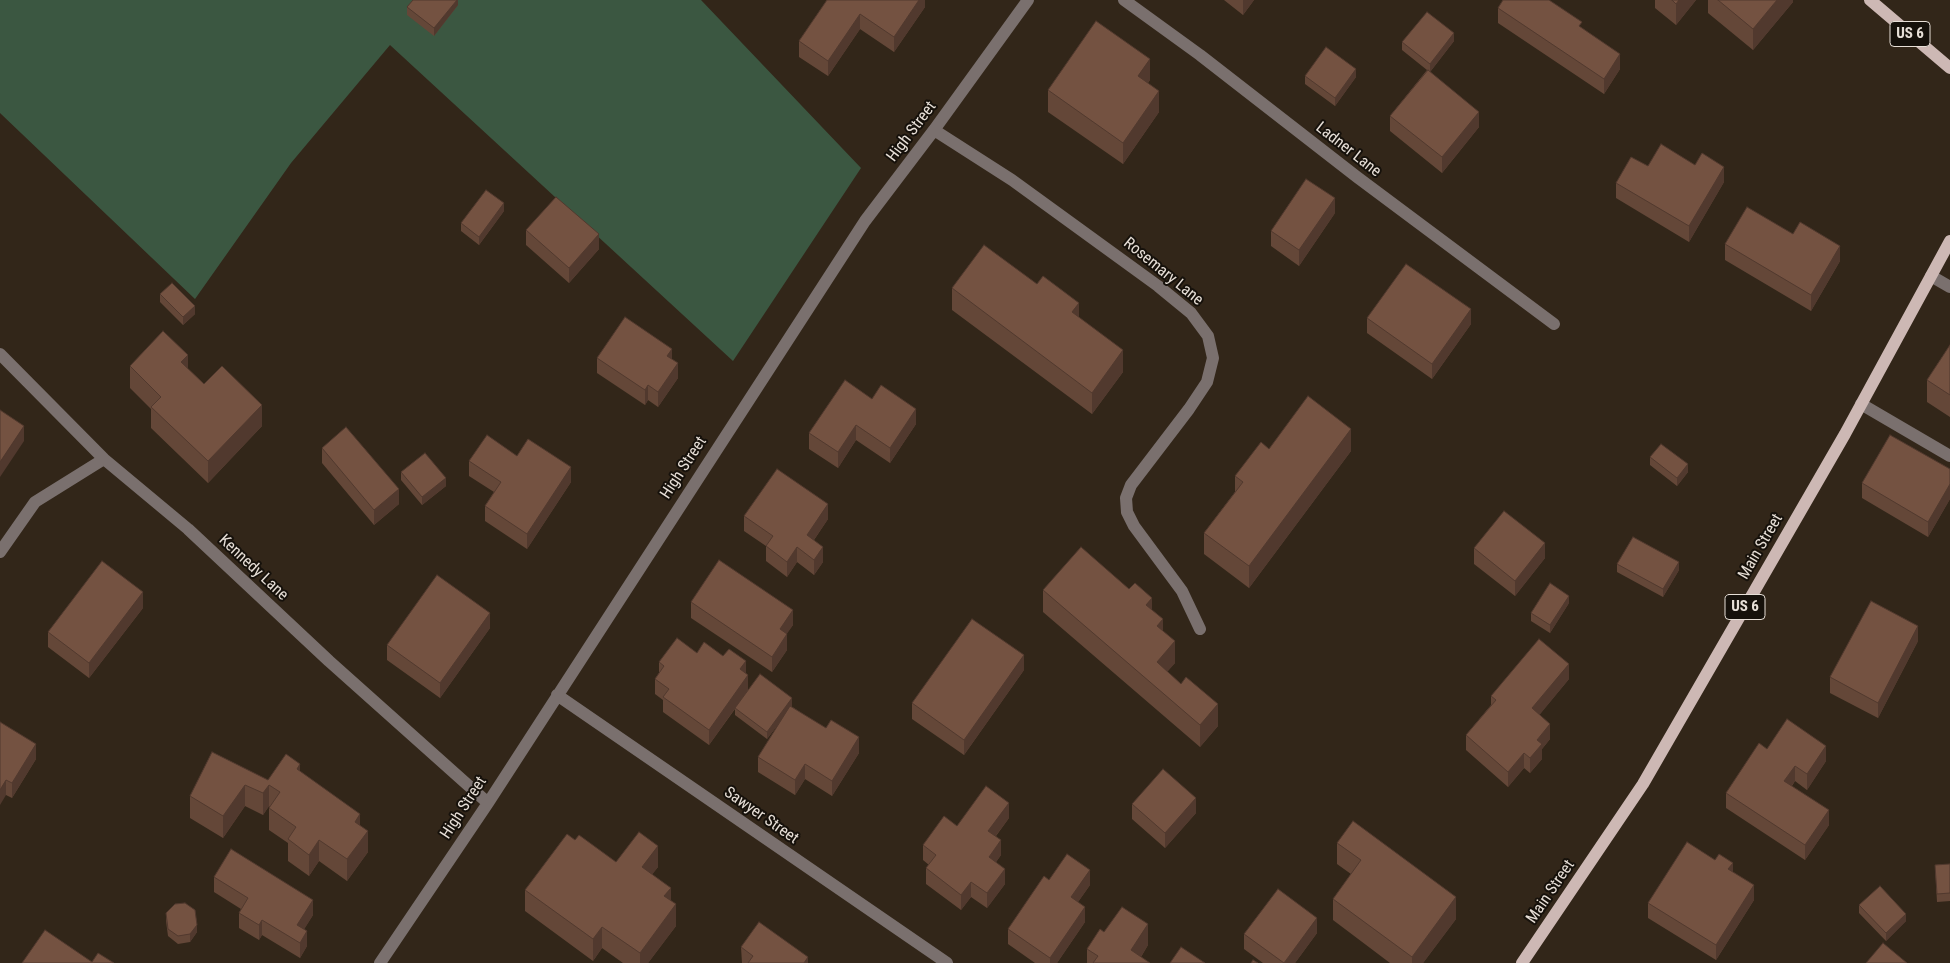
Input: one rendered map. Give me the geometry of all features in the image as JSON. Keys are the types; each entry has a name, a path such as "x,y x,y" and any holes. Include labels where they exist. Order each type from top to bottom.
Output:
{"main road":[{"name":"US 6","path":"1870,0 1950,68"},
{"name":"Main Street","path":"1522,963 1643,784 1861,404 1950,240"}],"street":[{"name":"High Street","path":"380,963 488,803 865,221 934,130 1028,0"},
{"name":"Ladner Lane","path":"1124,0 1200,54 1357,178 1554,324"},
{"name":"Rosemary Lane","path":"934,130 1012,180 1158,286 1191,313 1208,336 1213,358 1207,382 1189,409 1131,485 1126,498 1127,512 1134,526 1182,592 1200,629"},
{"path":"1931,276 1950,287"},
{"name":"Kennedy Lane","path":"0,354 104,459 188,529 328,661 488,803"},
{"path":"1861,404 1950,456"},
{"path":"0,552 35,502 104,459"},
{"name":"Sawyer Street","path":"557,695 947,963"}],"green space":[{"path":"0,0 701,0 861,168 733,361 390,45 291,163 195,299 0,113"}],"building":[{"path":"413,0 457,0 434,28 407,7"},
{"path":"827,0 919,0 894,37 860,14 828,61 799,41"},
{"path":"1503,0 1549,0 1582,22 1579,26 1620,54 1604,79 1498,8"},
{"path":"1718,0 1777,0 1753,29"},
{"path":"1427,12 1454,33 1430,64 1402,42"},
{"path":"1096,21 1150,59 1138,76 1159,91 1123,143 1048,90"},
{"path":"1326,47 1356,69 1335,98 1305,76"},
{"path":"1428,70 1479,112 1442,157 1390,116"},
{"path":"1661,144 1695,165 1702,153 1724,167 1689,226 1616,183 1631,157 1648,166"},
{"path":"1306,179 1335,198 1299,250 1271,231"},
{"path":"486,190 504,203 479,237 461,223"},
{"path":"556,197 599,234 569,268 526,230"},
{"path":"1747,207 1793,234 1800,222 1840,246 1811,295 1725,244"},
{"path":"984,245 1037,284 1043,276 1079,303 1072,312 1123,350 1092,393 952,288"},
{"path":"1406,264 1471,309 1432,364 1367,318"},
{"path":"172,283 195,306 183,317 160,294"},
{"path":"625,317 672,349 667,356 678,363 658,392 648,385 645,390 597,358"},
{"path":"163,331 188,355 181,362 204,384 222,366 262,405 208,461 151,407 161,397 130,366"},
{"path":"1950,345 1950,395 1927,380"},
{"path":"845,380 872,399 881,385 916,409 890,448 856,425 838,452 809,433"},
{"path":"1308,396 1351,429 1249,566 1204,533 1243,482 1235,476 1261,442 1269,449"},
{"path":"0,410 24,426 0,462"},
{"path":"346,427 399,489 374,510 322,448"},
{"path":"487,435 517,456 528,439 571,467 527,534 485,506 501,482 469,461"},
{"path":"1890,435 1950,469 1950,484 1928,522 1862,483"},
{"path":"1661,444 1688,464 1677,478 1650,457"},
{"path":"425,453 446,478 422,497 401,472"},
{"path":"777,469 828,504 807,535 823,547 814,560 797,547 787,562 766,546 773,536 744,516"},
{"path":"1504,511 1545,543 1515,581 1474,548"},
{"path":"1633,537 1679,562 1663,589 1617,564"},
{"path":"1081,547 1129,589 1135,583 1152,598 1146,605 1163,619 1157,626 1175,641 1157,662 1181,684 1186,677 1218,704 1200,725 1043,590"},
{"path":"719,560 793,610 780,629 787,634 772,657 691,602"},
{"path":"102,561 143,592 89,663 48,632"},
{"path":"437,575 490,613 440,683 387,645"},
{"path":"1550,583 1569,596 1550,625 1531,613"},
{"path":"1871,601 1918,626 1878,703 1830,677"},
{"path":"972,619 1024,655 964,740 912,703"},
{"path":"677,638 697,653 704,642 723,656 729,649 746,661 740,669 748,675 709,730 663,697 669,689 655,679 664,666 659,662"},
{"path":"1539,639 1569,664 1532,708 1550,724 1537,740 1542,744 1530,758 1524,753 1508,772 1466,735 1496,700 1491,696"},
{"path":"760,674 792,698 767,732 735,708"},
{"path":"790,706 826,728 831,720 859,737 832,781 805,764 795,780 758,757"},
{"path":"1787,719 1826,746 1807,774 1795,766 1784,781 1829,810 1805,845 1726,793 1759,743 1767,749"},
{"path":"0,722 36,744 12,783 6,780 0,790"},
{"path":"212,752 268,780 286,754 300,764 297,769 360,814 355,822 368,831 347,859 319,840 309,855 288,839 296,827 269,808 280,792 269,785 263,793 245,785 223,816 190,796"},
{"path":"1163,769 1196,798 1165,833 1132,804"},
{"path":"986,786 1009,803 988,831 1001,840 989,857 1005,869 987,893 971,882 961,895 926,868 936,855 923,845 944,816 957,826"},
{"path":"1353,821 1456,897 1412,957 1333,899 1361,860 1337,843"},
{"path":"639,832 658,846 642,867 671,888 664,896 676,904 640,953 602,927 593,939 525,890 567,834 575,840 579,835 616,862"},
{"path":"1687,842 1715,860 1719,854 1733,863 1728,869 1754,885 1716,945 1648,903"},
{"path":"231,849 313,900 297,925 307,931 300,943 262,920 259,925 239,913 248,898 214,877"},
{"path":"1067,854 1090,870 1071,897 1085,907 1050,958 1008,929 1044,876 1049,880"},
{"path":"1950,864 1950,893 1937,894 1935,865"},
{"path":"1880,886 1906,914 1886,933 1859,905"},
{"path":"1278,889 1317,918 1284,963 1244,934"},
{"path":"185,903 195,910 197,925 190,934 178,936 168,929 166,913 175,904"},
{"path":"1122,907 1148,924 1131,950 1150,963 1093,963 1098,956 1087,949 1100,929 1104,932"},
{"path":"759,922 808,957 804,963 748,963 753,956 741,947"},
{"path":"45,930 92,962 98,953 114,963 22,963"},
{"path":"1883,943 1907,963 1866,963"},
{"path":"1181,947 1205,963 1170,963"}]}
